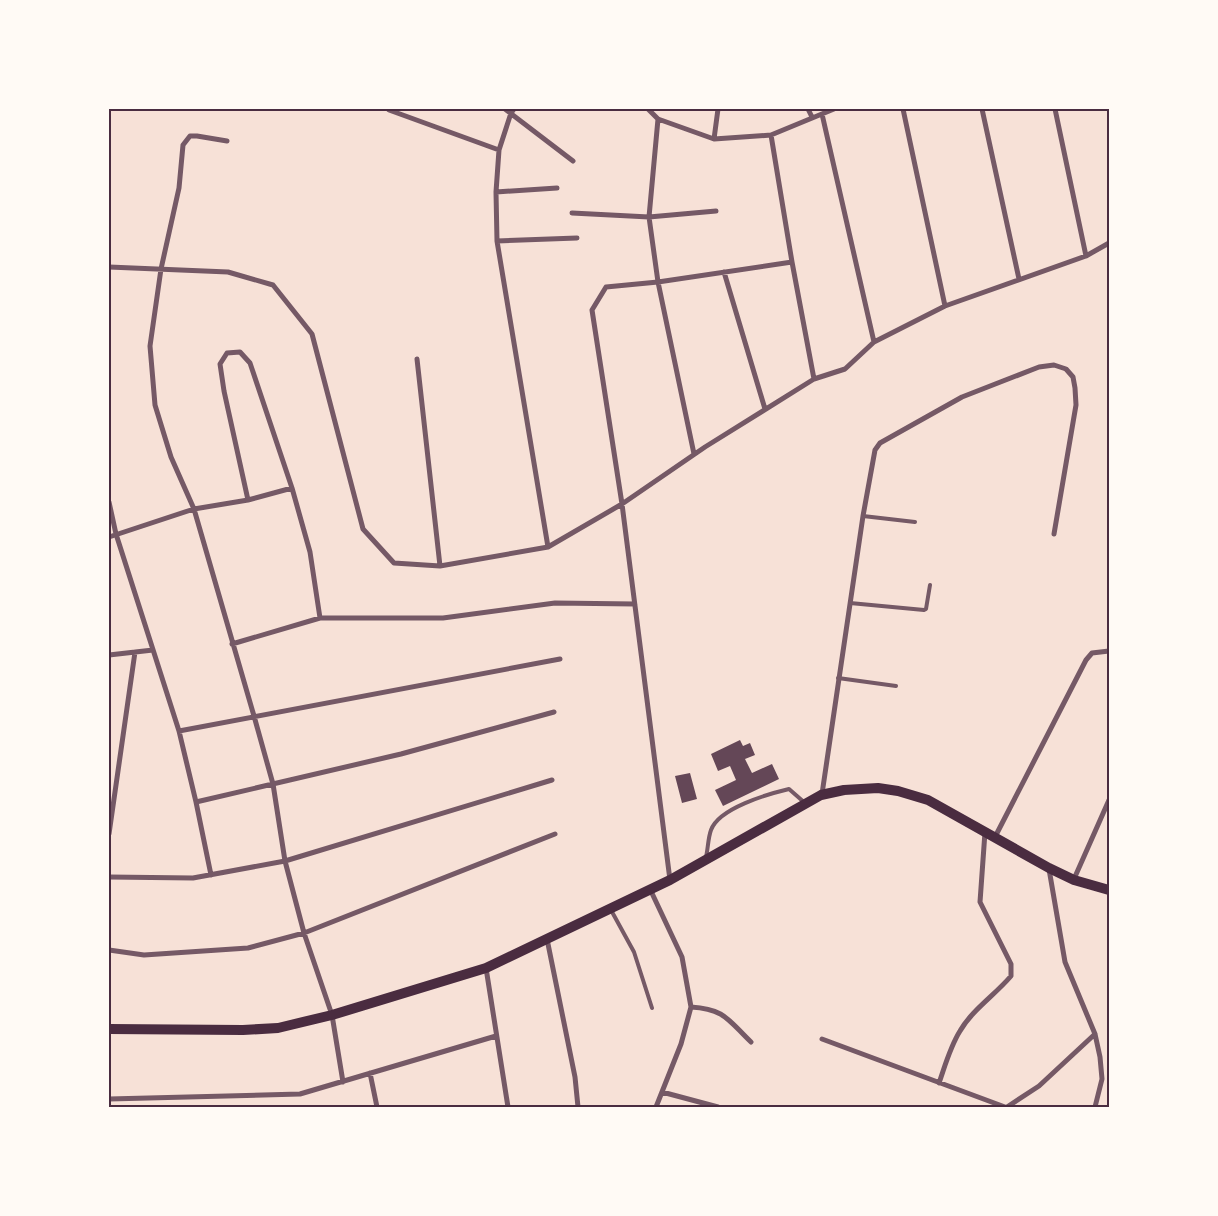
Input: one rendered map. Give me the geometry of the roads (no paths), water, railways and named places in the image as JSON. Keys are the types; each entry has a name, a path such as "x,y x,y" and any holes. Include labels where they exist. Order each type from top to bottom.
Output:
{"main road":[{"path":"109,1029 243,1030 278,1028 332,1015 486,968 670,880 805,803 822,795 844,790 878,788 898,791 928,800 1049,868 1074,880 1109,890"}],"street":[{"path":"505,109 512,111 573,161"},
{"path":"648,109 658,119 714,139 771,135 834,109"},
{"path":"714,139 718,109"},
{"path":"808,109 812,117"},
{"path":"903,109 945,306"},
{"path":"982,109 1019,280"},
{"path":"1055,109 1086,256"},
{"path":"389,110 499,150"},
{"path":"512,111 499,150 496,192 497,241 548,548"},
{"path":"822,114 874,342"},
{"path":"658,119 649,217 658,282 694,454"},
{"path":"771,135 814,379"},
{"path":"227,141 190,136 183,145 178,188 160,269 150,346 155,405 171,457 194,509 273,784 285,861 304,933 332,1015 343,1082"},
{"path":"496,192 557,188"},
{"path":"572,213 649,217 716,211"},
{"path":"497,241 577,238"},
{"path":"109,267 228,272 273,285 312,334 363,529 394,563 440,566 548,548 622,504 694,454 814,379 845,369 874,342 945,306 1086,256 1109,243"},
{"path":"670,880 622,504 592,310 606,287 658,282 792,262"},
{"path":"724,272 765,409"},
{"path":"248,500 224,391 220,364 227,353 240,352 250,363 292,488 310,552 320,618"},
{"path":"416,359 440,566"},
{"path":"822,795 863,516 875,450 880,443 962,397 1039,367 1054,365 1066,369 1073,377 1076,405 1054,534"},
{"path":"109,537 194,509 248,500 292,488"},
{"path":"109,502 116,534 179,731 211,875"},
{"path":"232,644 320,618 443,618 555,603 634,604"},
{"path":"109,655 153,650"},
{"path":"995,837 1086,660 1092,653 1109,651"},
{"path":"109,834 135,652"},
{"path":"179,731 560,659"},
{"path":"196,802 401,754 554,712"},
{"path":"109,877 193,878 285,861 552,780"},
{"path":"1074,880 1109,800"},
{"path":"939,1083 959,1032 973,1014 1011,976 1011,964 980,902 986,832"},
{"path":"109,950 144,955 248,948 304,933 555,834"},
{"path":"1049,868 1065,962 1095,1034 1102,1079 1095,1107"},
{"path":"650,889 682,957 691,1007 682,1044 656,1107"},
{"path":"547,939 574,1077 578,1107"},
{"path":"486,968 507,1107"},
{"path":"691,1007 709,1008 724,1015 750,1042"},
{"path":"822,1039 1006,1107 1039,1086 1095,1034"},
{"path":"109,1099 300,1094 496,1036"},
{"path":"370,1073 377,1107"},
{"path":"662,1092 718,1107"}],"lane":[{"path":"863,516 915,522"},
{"path":"850,603 924,610 926,609 930,585"},
{"path":"838,678 896,686"},
{"path":"706,861 711,829 722,815 769,793 789,789 805,803"},
{"path":"610,908 634,952 652,1008"}]}
